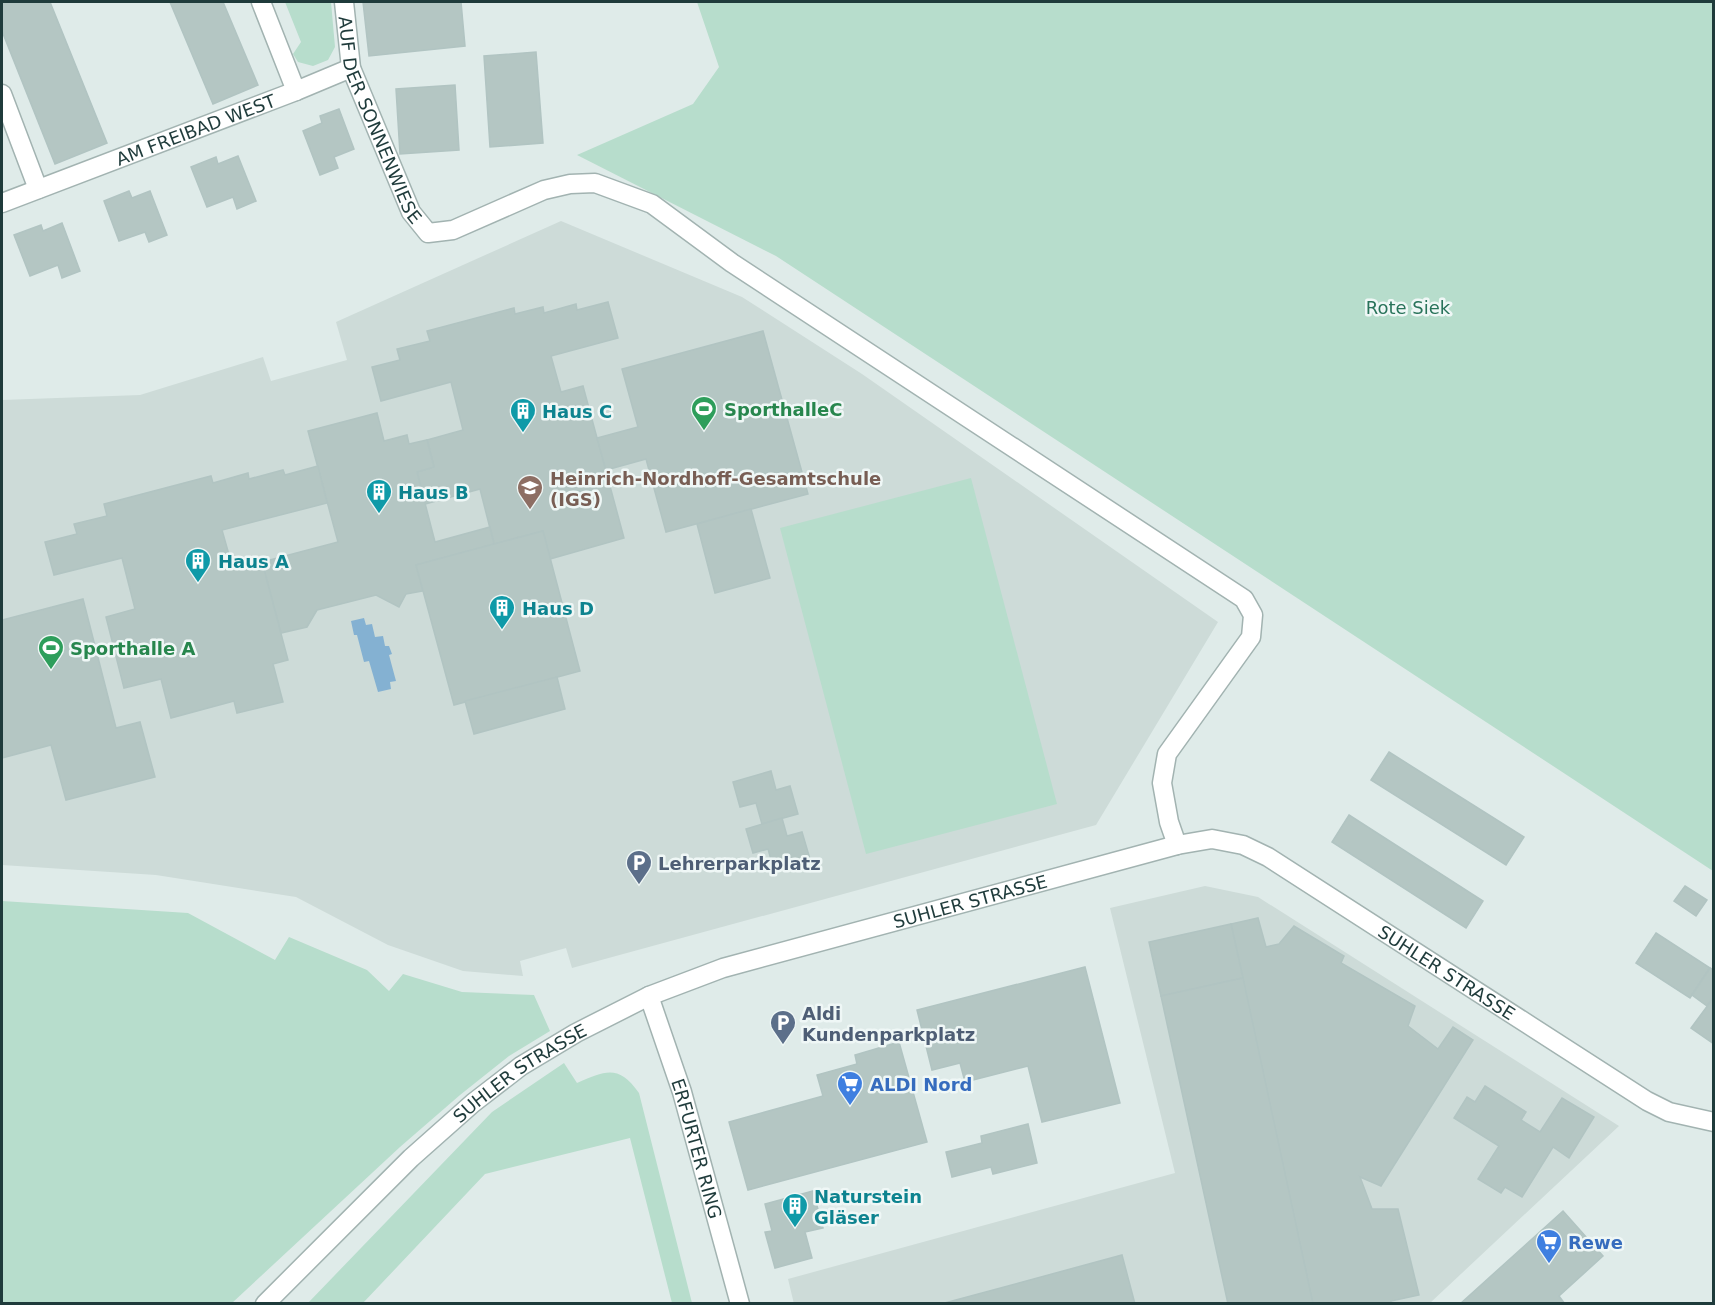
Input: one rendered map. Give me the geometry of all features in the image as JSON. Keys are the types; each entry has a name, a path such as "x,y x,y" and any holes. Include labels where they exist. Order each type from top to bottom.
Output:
{"street":[{"path":"261,2 296,91"},
{"name":"AUF DER SONNENWIESE","path":"344,2 351,68 411,212 428,233 453,230 544,190 570,184 595,183 652,204 732,263 1244,598 1253,615 1251,637 1167,754 1162,783 1169,822 1177,845"},
{"name":"AM FREIBAD WEST","path":"2,203 351,68"},
{"path":"2,94 38,189"},
{"name":"SUHLER STRASSE","path":"265,1304 411,1158 473,1103 521,1066 561,1041 649,996 723,968 1177,845 1212,839 1243,845 1268,857 1647,1101 1669,1112 1713,1122"},
{"name":"ERFURTER RING","path":"649,996 682,1092 740,1304"}],"shaded area":[{"name":"Heinrich-Nordhoff-Gesamtschule (IGS)","path":"561,221 742,297 862,374 1218,622 1096,825 572,968 566,948 520,961 523,976 463,971 388,945 296,897 156,875 2,865 2,400 140,395 263,357 271,381 347,360 336,322"},
{"path":"1205,886 1258,897 1619,1126 1430,1303 794,1304 788,1279 1175,1173 1110,908"}],"green space":[{"path":"285,2 331,2 335,47 328,60 313,66 298,62 293,54 301,42"},
{"name":"Rote Siek","path":"697,2 1713,2 1713,871 776,256 577,155 693,104 719,67"},
{"path":"971,478 1057,804 866,854 780,528"},
{"path":"2,901 188,913 275,960 289,937 367,970 389,991 403,974 462,992 534,995 550,1031 509,1056 460,1095 400,1147 232,1303 2,1303"},
{"path":"564,1063 577,1083 604,1073 618,1074 639,1093 692,1303 672,1303 630,1138 485,1174 363,1303 308,1303 492,1112"}],"water":[{"path":"364,618 366,625 372,624 375,637 383,636 385,646 389,646 396,681 390,682 391,689 378,692 369,661 364,662 351,621"}],"building":[{"path":"2,2 50,2 107,143 55,164 2,31"},
{"path":"170,2 223,2 258,85 213,104"},
{"path":"363,2 461,2 465,46 369,56"},
{"path":"536,52 543,143 490,147 484,56"},
{"path":"455,85 459,150 400,154 396,89"},
{"path":"339,109 354,149 334,157 338,168 320,175 303,131 322,123 320,116"},
{"path":"238,156 256,201 237,209 233,197 207,207 191,167 216,157 218,164"},
{"path":"129,191 132,198 150,191 167,235 149,242 145,232 119,241 104,201"},
{"path":"62,223 80,271 62,278 58,265 30,276 14,235 41,225 43,231"},
{"name":"Haus C","path":"608,302 618,338 551,356 561,392 583,386 624,538 550,559 543,531 494,544 480,489 425,504 417,472 434,467 427,440 463,430 451,382 381,401 372,367 400,360 397,349 430,341 427,331 514,308 515,314 543,307 544,313 576,304 577,310"},
{"name":"SporthalleC","path":"763,331 808,494 666,532 646,459 606,470 597,438 638,427 622,369"},
{"name":"Haus B","path":"377,413 384,441 407,435 409,444 427,440 434,467 417,472 435,542 490,527 494,544 416,565 423,591 406,594 399,607 376,595 317,610 307,627 281,633 262,562 338,542 308,431"},
{"name":"Haus A","path":"318,466 327,503 222,530 233,569 262,562 288,660 273,664 283,702 237,713 234,701 171,718 161,679 124,688 106,617 135,609 122,558 54,575 45,542 77,534 74,524 107,516 104,504 211,476 213,483 248,473 249,479 283,470 285,475"},
{"path":"751,509 770,578 715,593 697,524"},
{"name":"Haus D","path":"543,531 580,671 454,705 416,565"},
{"name":"Sporthalle A","path":"83,599 116,728 140,722 155,777 66,800 51,745 2,758 2,620"},
{"path":"557,677 565,709 474,734 465,701"},
{"path":"1389,752 1524,837 1506,865 1371,780"},
{"path":"771,771 776,790 790,786 798,814 762,824 756,803 740,807 733,782"},
{"path":"1349,815 1483,901 1466,928 1332,842"},
{"path":"782,818 787,836 802,832 810,859 774,870 768,849 753,853 746,829"},
{"path":"1685,886 1707,900 1696,916 1674,901"},
{"path":"1258,918 1266,947 1279,944 1294,926 1344,956 1341,963 1415,1006 1408,1026 1438,1049 1453,1027 1473,1040 1381,1186 1360,1177 1372,1209 1398,1209 1419,1295 1391,1301 1391,1304 1313,1304 1231,924"},
{"path":"1231,924 1243,978 1161,996 1149,942"},
{"path":"1656,933 1710,968 1690,998 1636,963"},
{"path":"1085,967 1120,1103 1042,1122 1028,1066 965,1082 960,1063 932,1070 917,1010"},
{"path":"1710,968 1714,970 1714,997 1707,1006 1692,995"},
{"path":"1243,978 1313,1304 1228,1304 1161,996"},
{"path":"1714,997 1714,1044 1691,1028"},
{"name":"ALDI Nord","path":"899,1042 927,1142 748,1190 729,1122 823,1096 817,1075 857,1064 855,1055"},
{"path":"1485,1086 1526,1112 1521,1120 1540,1132 1562,1098 1594,1117 1569,1158 1553,1147 1522,1197 1505,1187 1501,1193 1478,1179 1499,1146 1454,1118 1467,1097 1475,1102"},
{"path":"1028,1124 1037,1163 993,1174 991,1167 952,1177 946,1152 982,1143 981,1136"},
{"name":"Naturstein Gläser","path":"813,1191 823,1228 805,1232 812,1258 775,1268 765,1232 772,1231 765,1204"},
{"name":"Rewe","path":"1563,1211 1603,1256 1559,1296 1565,1304 1460,1304"},
{"path":"1122,1255 1135,1304 941,1304"}],"place":[{"name":"SporthalleC","path":"704,432"},
{"name":"Haus C","path":"523,434"},
{"name":"Heinrich-Nordhoff-Gesamtschule (IGS)","path":"530,511"},
{"name":"Haus B","path":"379,515"},
{"name":"Haus A","path":"198,584"},
{"name":"Haus D","path":"502,631"},
{"name":"Sporthalle A","path":"51,671"},
{"name":"Lehrerparkplatz","path":"639,886"},
{"name":"Aldi Kundenparkplatz","path":"783,1046"},
{"name":"ALDI Nord","path":"850,1107"},
{"name":"Naturstein Gläser","path":"795,1229"},
{"name":"Rewe","path":"1549,1265"}]}
